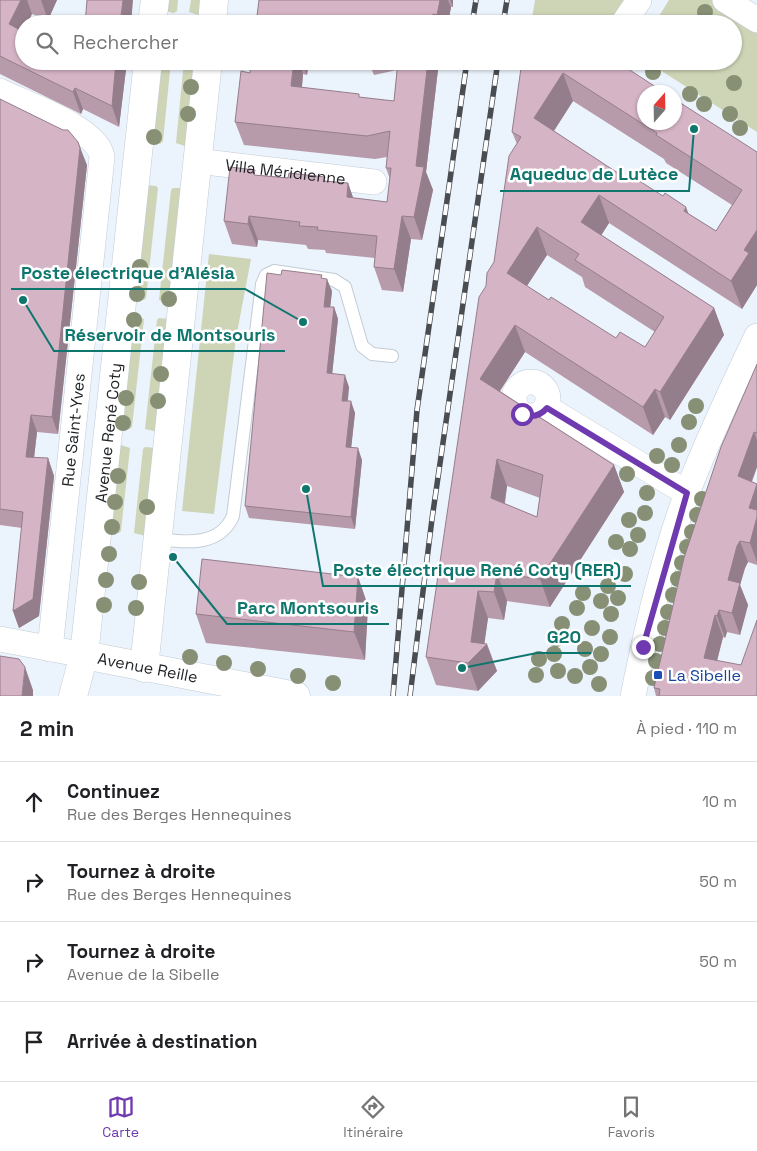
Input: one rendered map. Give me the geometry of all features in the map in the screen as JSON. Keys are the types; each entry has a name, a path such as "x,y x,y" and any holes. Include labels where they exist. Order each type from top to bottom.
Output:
{"street":[{"path":"153,15 155,0"},
{"path":"213,15 214,0"},
{"path":"629,15 639,0"},
{"path":"725,0 757,20"},
{"name":"Avenue René Coty","path":"73,696 84,656 147,70"},
{"path":"144,668 169,540 197,161 207,70"},
{"name":"Rue Saint-Yves","path":"0,91 79,129 96,143 102,157 50,649"},
{"name":"Villa Méridienne","path":"197,161 374,182"},
{"path":"633,696 643,647 687,493 708,441 757,336"},
{"path":"547,408 687,493"},
{"name":"Avenue Reille","path":"0,639 296,696"}],"lane":[{"path":"169,540 191,542 215,537 223,532 233,516 262,284 266,275 274,271 334,280 345,287 362,346 372,354 392,356"}],"green space":[{"path":"165,0 178,0 177,11 174,13 164,11"},
{"path":"191,0 204,0 202,15 189,12"},
{"path":"535,0 627,0 617,15 532,15"},
{"path":"669,0 714,0 737,15 660,15"},
{"path":"742,18 757,28 757,132 660,70 742,70"},
{"path":"158,70 170,70 163,141 160,144 150,142"},
{"path":"183,70 196,70 188,147 176,143"},
{"path":"145,185 158,188 146,298 144,300 133,299"},
{"path":"173,188 183,188 171,303 159,300 171,190"},
{"path":"209,254 251,259 236,338 214,514 182,511"},
{"path":"132,315 144,319 132,427 130,429 120,428"},
{"path":"159,318 170,319 158,432 145,429 157,320"},
{"path":"118,444 130,448 121,531 119,533 108,533"},
{"path":"145,447 156,448 146,536 134,533 143,449"}],"building":[{"path":"0,0 21,0 9,24 15,27 15,63 0,56"},
{"path":"87,0 123,0 121,15 86,15"},
{"path":"259,0 440,0 437,15 257,15"},
{"path":"28,70 115,70 112,106 75,88 73,92"},
{"path":"250,70 293,70 291,86 359,94 359,97 394,101 397,70 427,70 416,166 424,167 414,217 402,216 394,269 374,267 377,236 317,230 318,227 299,226 300,222 249,216 248,224 224,221 230,167 255,170 254,175 288,178 289,173 325,177 324,181 348,183 347,197 387,202 391,168 386,168 390,131 367,136 235,122 241,71 250,73"},
{"path":"521,70 630,70 653,85 637,85 637,120 563,73 534,118 627,179 630,175 663,196 665,193 686,207 684,211 716,231 742,190 656,135 657,133 652,130 682,130 682,104 757,152 757,230 744,250 749,253 731,281 599,195 581,222 714,308 660,392 655,389 643,407 515,325 480,379 614,465 540,579 497,573 494,592 478,591 471,642 487,644 468,663 426,657 479,297 486,286 487,273 494,262 509,156 521,137 512,132","holes":["537,227 579,254 575,260 664,317 645,347 620,332 616,338 551,297 549,300 507,273","497,459 543,475 537,517 491,498"]},
{"path":"0,99 63,130 68,130 78,142 80,148 52,417 31,415 26,457 48,458 33,599 13,611 23,512 0,509"},
{"path":"282,270 322,275 321,278 327,279 324,307 334,307 327,373 345,375 342,401 351,401 346,447 358,448 351,517 245,506 267,273 281,275"},
{"path":"757,364 757,433 754,432 738,476 757,484 749,508 757,510 757,517 750,543 740,541 737,546 728,580 740,583 732,613 719,610 717,616 715,615 704,658 741,665 757,620 757,696 659,696 660,689 654,688 684,558 721,447"},
{"path":"202,559 358,577 354,632 196,614"},
{"path":"0,656 19,659 25,667 22,696 0,696"}],"railway":[{"path":"474,15 476,0"},
{"path":"504,15 507,0"},
{"path":"393,696 417,410 466,70"},
{"path":"410,696 432,519 497,70"}],"place":[{"name":"Aqueduc de Lutèce","path":"694,129"},
{"name":"Réservoir de Montsouris","path":"23,300"},
{"name":"Poste électrique d'Alésia","path":"303,322"},
{"name":"Poste électrique René Coty (RER)","path":"306,489"},
{"name":"Parc Montsouris","path":"173,557"},
{"name":"G20","path":"462,668"},
{"name":"La Sibelle","path":"658,675"}],"route":[{"path":"522,414 530,417 541,414 547,408 687,493 643,647"}]}
